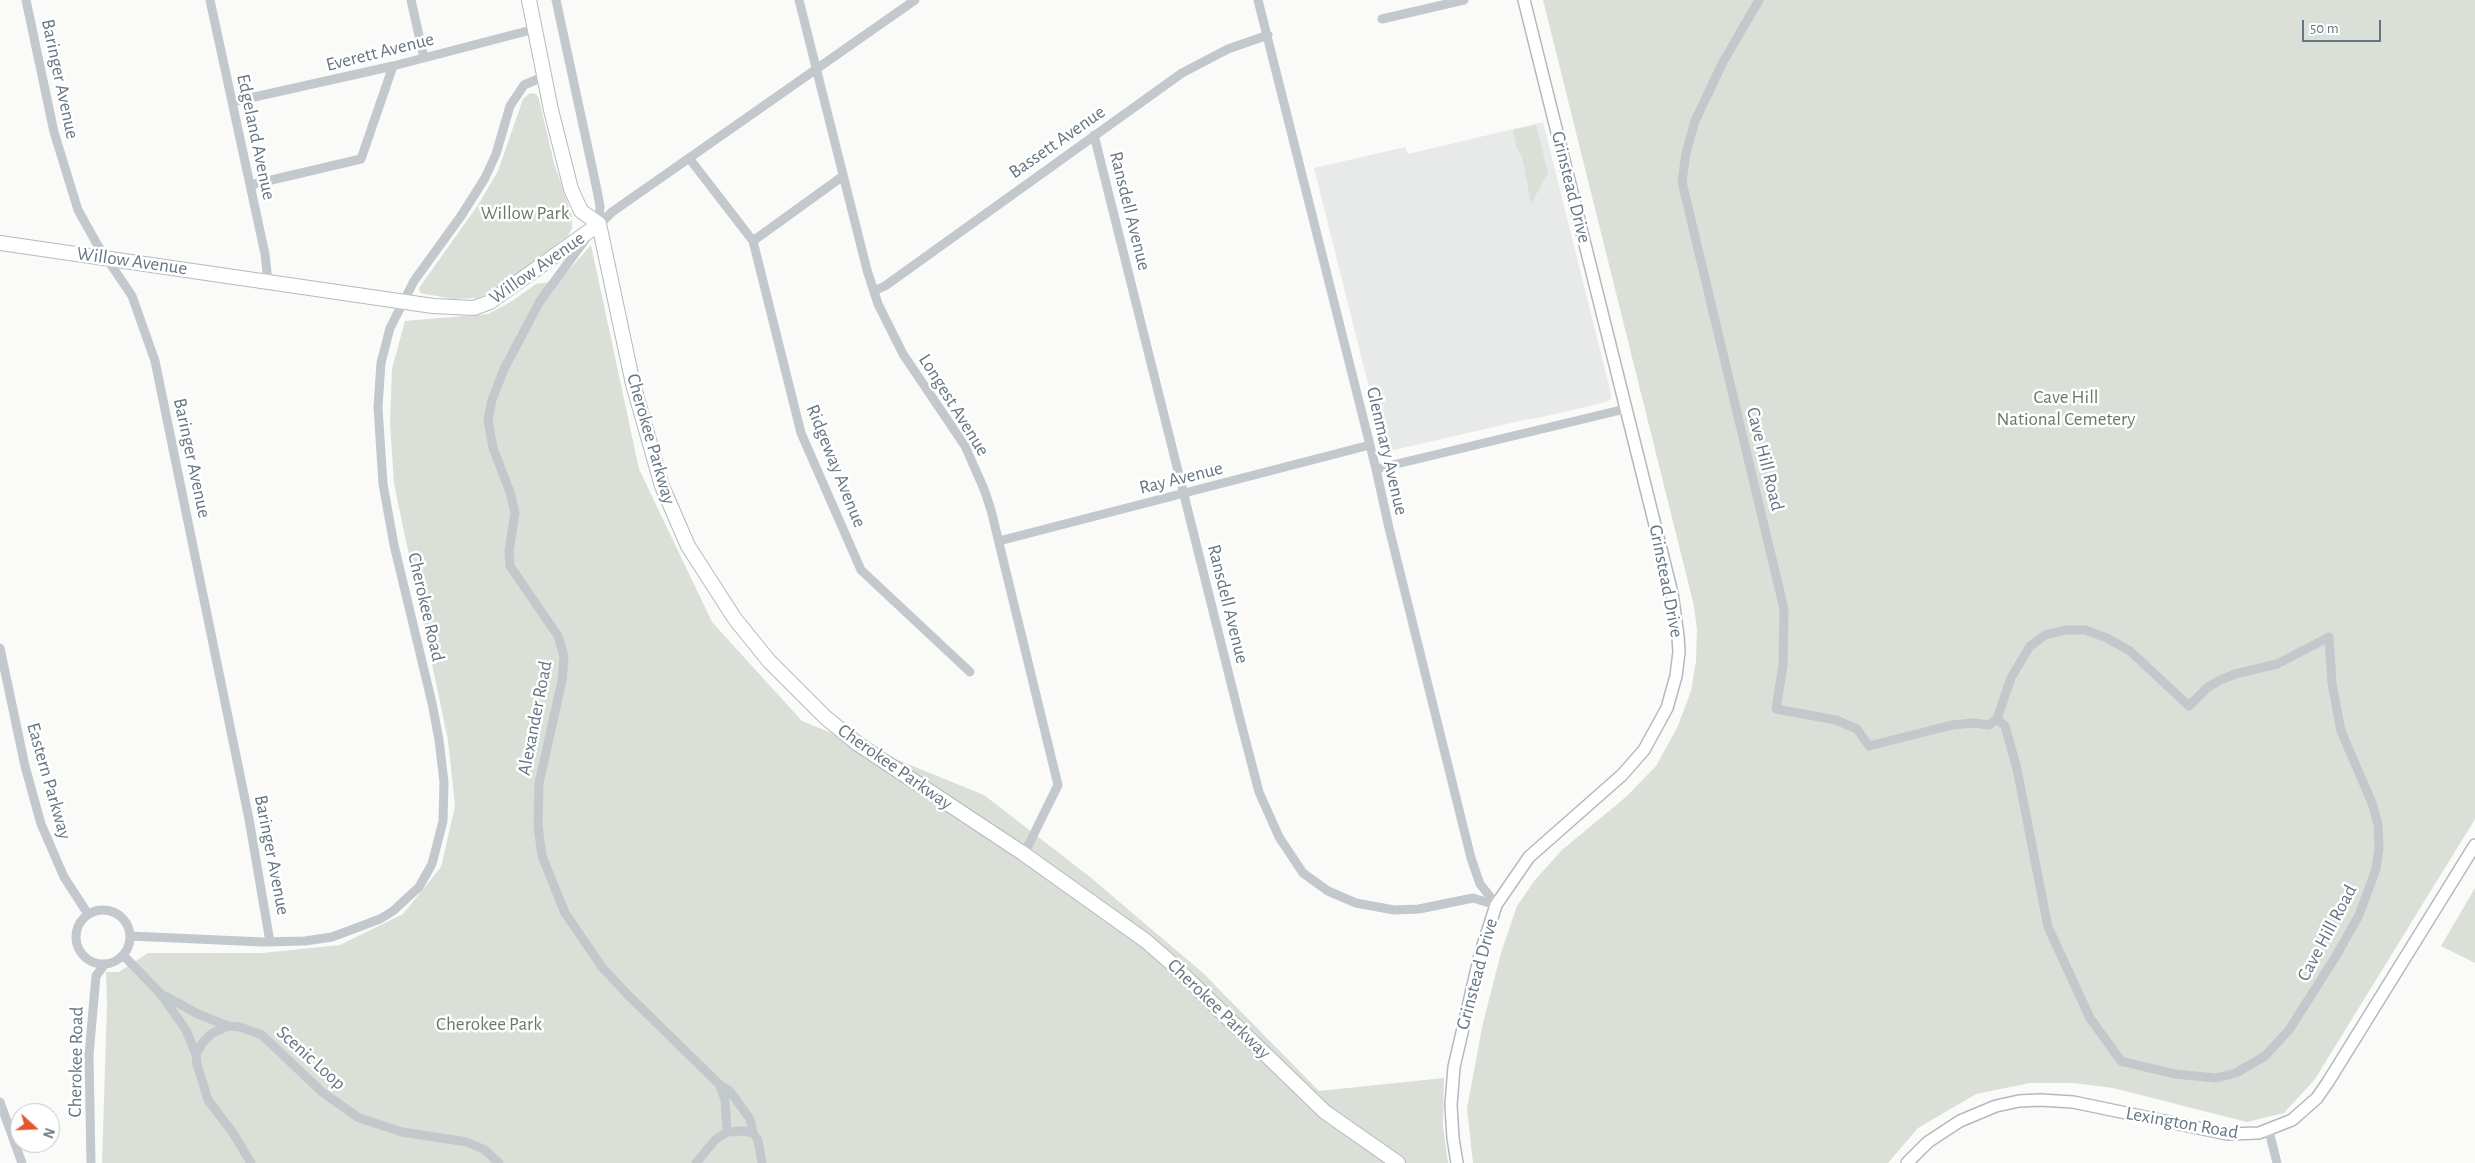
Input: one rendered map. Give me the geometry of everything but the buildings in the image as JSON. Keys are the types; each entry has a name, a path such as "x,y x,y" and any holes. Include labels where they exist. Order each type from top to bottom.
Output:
{"main road":[{"path":"529,0 571,189 581,211 599,224"},
{"name":"Grinstead Drive","path":"1457,1163 1451,1105 1454,1067 1480,955 1496,905 1529,857 1634,762 1661,723 1672,693 1679,652 1676,618 1524,0"},
{"name":"Willow Avenue","path":"0,243 461,308 482,306 599,224"},
{"name":"Cherokee Parkway","path":"599,224 633,384 662,486 688,546 716,591 769,661 825,718 898,771 1024,854 1146,941 1325,1112 1398,1163"},
{"name":"Lexington Road","path":"1907,1163 1928,1142 1960,1121 1996,1106 2019,1101 2073,1102 2227,1134 2269,1131 2298,1116 2317,1098 2328,1082 2475,845"}],"street":[{"name":"Baringer Avenue","path":"26,0 54,132 78,210 106,258 132,296 144,325 158,374 247,809 270,942"},
{"name":"Edgeland Avenue","path":"210,0 265,254 268,281"},
{"path":"411,0 424,58"},
{"name":"Cherokee Parkway","path":"556,0 597,190 600,206 599,224"},
{"name":"Longest Avenue","path":"799,0 874,291 903,354 965,446 984,489 999,540 1058,785 1024,854"},
{"name":"Willow Avenue","path":"599,224 612,212 915,0"},
{"name":"Glenmary Avenue","path":"1258,0 1376,469 1470,858 1480,884 1496,905"},
{"path":"1382,19 1464,0"},
{"name":"Cave Hill Road","path":"1759,0 1722,64 1695,121 1686,153 1682,182 1784,609 1783,665 1776,709 1836,720 1857,729 1869,746 1952,725 1974,723 1989,725 1997,719 2010,678 2030,646 2045,635 2065,630 2085,630 2107,638 2130,651 2189,706 2208,687 2220,680 2235,674 2277,664 2329,636 2332,683 2341,731 2372,803 2378,824 2379,848 2376,869 2359,915 2332,963 2289,1030 2265,1056 2236,1073 2216,1078 2175,1074 2121,1062 2090,1018 2048,927 2018,769 2004,726 1997,719"},
{"name":"Everett Avenue","path":"232,102 393,66 535,29"},
{"name":"Bassett Avenue","path":"874,291 885,286 1094,135 1204,60 1268,35"},
{"path":"250,184 361,159 393,66"},
{"name":"Cherokee Road","path":"130,936 270,942 305,941 332,937 380,919 393,911 405,902 426,876 441,835 444,806 439,740 391,530 379,450 378,407 381,363 390,328 403,300 414,281 479,189 496,154 510,106 524,85 545,76"},
{"name":"Ransdell Avenue","path":"1094,135 1260,792 1276,830 1294,862 1303,873 1328,891 1369,907 1394,910 1419,908 1473,898 1496,905"},
{"name":"Ridgeway Avenue","path":"689,158 753,241 801,433 861,570 970,672"},
{"path":"753,241 843,176"},
{"name":"Alexander Road","path":"599,224 576,250 540,301 504,369 490,410 488,428 491,443 510,492 515,513 509,551 510,566 558,636 564,656 562,681 539,783 538,826 542,856 564,913 582,940 626,993 720,1085 730,1091 750,1119 753,1133"},
{"path":"1376,469 1626,410"},
{"name":"Ray Avenue","path":"999,540 1185,494 1370,445"},
{"name":"Eastern Parkway","path":"0,648 25,766 41,824 64,877 88,914"},
{"path":"99,910 108,910 120,916 127,924 130,936 129,945 123,955 116,961 104,965 93,963 82,955 76,944 76,932 81,920 88,914 99,910"},
{"path":"123,955 160,993 186,1030 196,1054 197,1064 208,1100 233,1133 251,1163"},
{"name":"Cherokee Road","path":"91,1163 89,1056 96,976 104,965"},
{"name":"Scenic Loop","path":"160,993 188,1010 228,1026 240,1027 262,1035 312,1084 354,1115 370,1123 397,1131 451,1138 472,1143 485,1150 499,1163"},
{"path":"196,1054 207,1037 228,1026"},
{"path":"720,1085 725,1100 727,1132"},
{"path":"0,1102 22,1163"},
{"path":"2269,1131 2277,1163"},
{"path":"696,1163 715,1140 727,1132 753,1133 758,1140 762,1163"}],"shaded area":[{"path":"1543,122 1611,399 1606,402 1547,416 1385,452 1314,168 1405,147 1408,154"}],"green space":[{"name":"Cave Hill National Cemetery","path":"1543,0 2475,0 2475,819 2315,1079 2284,1113 2247,1122 2113,1088 2073,1083 2030,1083 1976,1094 1918,1128 1888,1163 1473,1163 1467,1108 1483,1023 1501,953 1517,906 1535,880 1562,850 1626,797 1656,766 1677,728 1691,691 1696,661 1697,629 1694,606"},
{"name":"Willow Park","path":"530,93 536,94 539,99 554,163 572,216 572,228 568,236 494,291 477,298 453,299 420,293 419,288 478,205 498,171 523,99"},
{"path":"1536,125 1548,173 1531,204 1522,156 1517,149 1513,130"},
{"name":"Cherokee Park","path":"591,245 639,469 712,622 802,721 984,795 1090,877 1203,973 1319,1091 1444,1078 1443,1126 1448,1163 102,1163 107,1004 106,972 119,972 148,953 263,953 340,945 403,914 441,867 455,806 448,740 394,484 390,423 392,369 405,321 488,314 512,301 536,284 559,281"},
{"path":"2475,888 2475,963 2441,946"}]}
